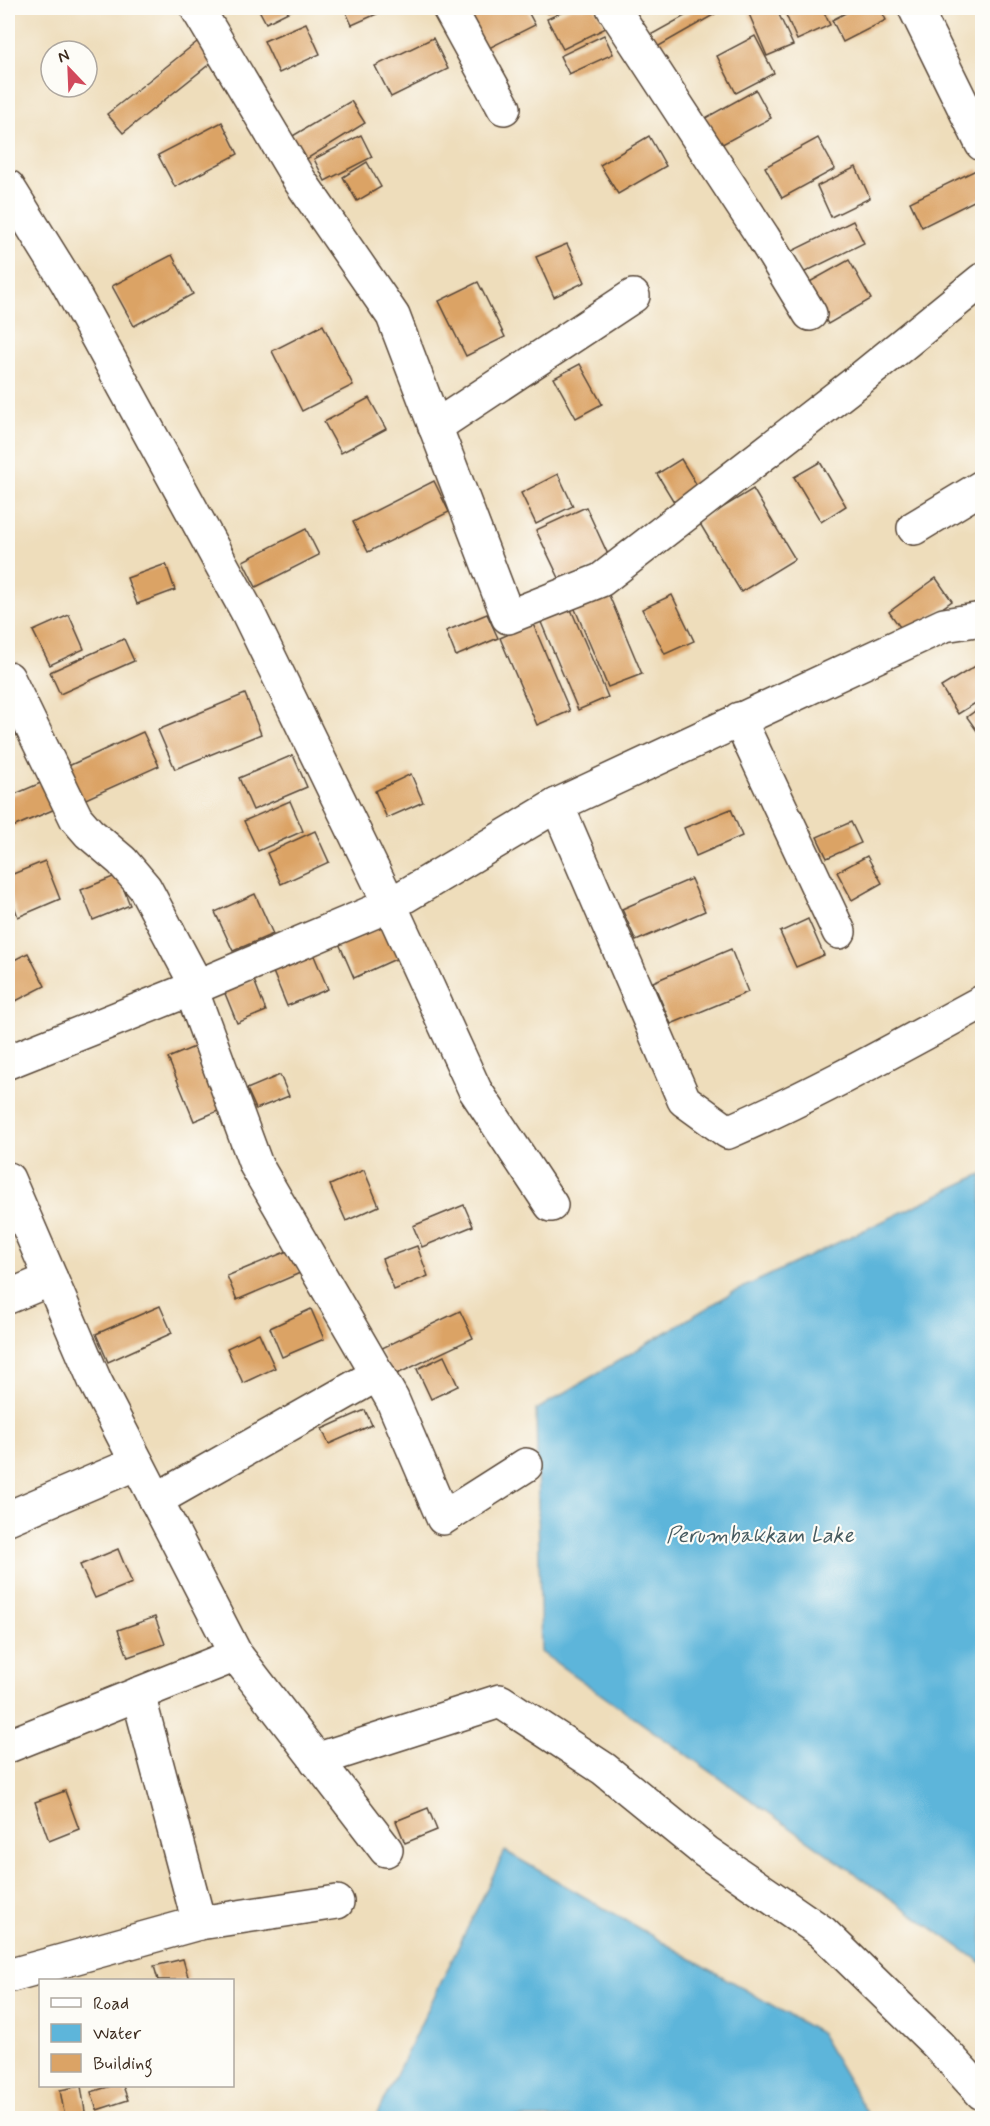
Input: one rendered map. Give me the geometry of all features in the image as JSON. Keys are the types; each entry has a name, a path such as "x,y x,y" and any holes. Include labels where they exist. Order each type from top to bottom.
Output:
{"street":[{"path":"197,8 300,181 393,316 508,617 601,580 854,384 982,280"},
{"path":"449,8 504,108"},
{"path":"613,8 810,314"},
{"path":"915,8 982,144"},
{"path":"8,187 67,282 248,613 390,905 475,1090 551,1205"},
{"path":"435,427 633,296"},
{"path":"914,528 982,487"},
{"path":"8,1062 194,988 390,905 557,805 944,626 982,619"},
{"path":"8,678 76,818 89,833 122,861 145,888 194,988 256,1165 392,1399 443,1518 526,1465"},
{"path":"739,719 839,932"},
{"path":"557,805 684,1100 728,1132 850,1073 982,1002"},
{"path":"8,1179 95,1381 236,1655 386,1850"},
{"path":"8,1297 51,1279"},
{"path":"156,1500 378,1374"},
{"path":"8,1518 137,1463"},
{"path":"8,1746 236,1655"},
{"path":"138,1694 199,1923"},
{"path":"316,1760 500,1701 604,1769 706,1852 822,1932 938,2045 982,2093"},
{"path":"8,1976 199,1923 337,1902"}],"water":[{"name":"Perumbakkam Lake","path":"982,1174 982,1963 541,1652 536,1410 732,1293"},
{"path":"505,1851 820,2033 870,2118 375,2118"}],"building":[{"path":"258,8 296,8 266,23"},
{"path":"344,8 390,8 352,25"},
{"path":"484,8 526,8 535,25 483,51 466,16"},
{"path":"545,8 559,8 548,13"},
{"path":"571,8 595,8 606,28 563,49 547,19"},
{"path":"699,8 711,8 715,14 652,50 645,38"},
{"path":"763,8 776,8 793,45 767,56 749,14"},
{"path":"783,8 822,8 830,25 797,40"},
{"path":"855,8 880,8 886,20 843,42 832,20"},
{"path":"306,23 320,54 279,73 264,41"},
{"path":"604,35 613,54 569,74 560,56"},
{"path":"755,36 774,73 736,93 717,56"},
{"path":"202,38 217,58 123,133 107,114"},
{"path":"433,38 448,69 391,97 375,66"},
{"path":"756,90 771,118 715,148 700,121"},
{"path":"351,101 365,123 305,160 291,137"},
{"path":"222,122 238,154 175,187 158,155"},
{"path":"361,135 372,157 325,181 314,159"},
{"path":"649,136 666,166 618,194 600,165"},
{"path":"818,138 835,169 782,198 765,167"},
{"path":"367,162 381,187 357,201 343,177"},
{"path":"856,167 870,198 831,217 817,186"},
{"path":"978,169 982,178 982,197 922,227 910,202"},
{"path":"853,221 864,243 803,273 792,251"},
{"path":"567,244 585,282 554,297 536,257"},
{"path":"172,255 193,294 134,326 112,286"},
{"path":"849,260 871,299 828,324 806,284"},
{"path":"478,282 505,337 466,356 439,301"},
{"path":"323,325 353,385 302,411 272,351"},
{"path":"580,364 602,404 576,418 554,378"},
{"path":"369,398 386,429 341,453 324,422"},
{"path":"681,459 698,487 674,502 657,474"},
{"path":"820,462 846,506 821,522 794,477"},
{"path":"558,474 573,506 536,524 521,493"},
{"path":"434,481 449,512 368,552 353,522"},
{"path":"753,489 795,559 741,592 699,522"},
{"path":"586,507 610,559 561,582 536,530"},
{"path":"306,529 319,555 256,587 243,561"},
{"path":"166,564 175,590 137,604 127,578"},
{"path":"936,578 952,601 905,634 889,612"},
{"path":"606,588 642,674 608,687 572,602"},
{"path":"672,595 694,641 665,654 642,609"},
{"path":"570,607 608,697 578,710 540,620"},
{"path":"487,614 498,638 456,656 446,631"},
{"path":"69,615 84,649 50,665 33,631"},
{"path":"533,624 570,711 537,725 500,638"},
{"path":"124,639 134,661 60,694 50,672"},
{"path":"982,662 982,699 958,714 941,687"},
{"path":"245,694 261,734 175,769 158,730"},
{"path":"982,706 982,738 967,717"},
{"path":"143,732 159,766 79,802 64,768"},
{"path":"293,755 307,787 253,810 239,778"},
{"path":"411,774 423,802 387,818 375,791"},
{"path":"43,782 55,809 8,829 8,797"},
{"path":"290,801 303,831 258,851 244,821"},
{"path":"731,809 742,836 696,856 684,828"},
{"path":"851,822 861,843 827,858 817,837"},
{"path":"315,831 329,862 281,884 267,853"},
{"path":"867,856 882,883 852,900 837,872"},
{"path":"45,861 60,899 18,917 8,889 8,876"},
{"path":"118,875 130,905 93,920 81,890"},
{"path":"691,879 705,911 636,941 622,909"},
{"path":"255,894 273,934 233,951 215,912"},
{"path":"808,919 824,955 796,967 780,932"},
{"path":"384,920 400,957 354,978 338,941"},
{"path":"731,949 748,992 671,1024 653,982"},
{"path":"312,951 328,989 287,1006 271,967"},
{"path":"28,953 45,986 8,1005 8,963"},
{"path":"254,980 266,1011 237,1023 224,991"},
{"path":"199,1045 225,1108 194,1121 168,1058"},
{"path":"280,1075 289,1096 256,1109 247,1089"},
{"path":"364,1170 379,1206 346,1221 330,1185"},
{"path":"464,1205 473,1226 422,1247 413,1226"},
{"path":"417,1246 428,1276 394,1290 382,1259"},
{"path":"290,1250 300,1273 237,1300 227,1276"},
{"path":"160,1306 172,1333 108,1362 96,1334"},
{"path":"311,1309 324,1339 282,1357 270,1328"},
{"path":"460,1311 473,1338 393,1376 380,1349"},
{"path":"259,1333 275,1368 243,1383 227,1348"},
{"path":"444,1356 458,1386 431,1399 417,1369"},
{"path":"365,1410 372,1425 329,1444 322,1429"},
{"path":"118,1549 132,1583 95,1598 80,1565"},
{"path":"155,1617 165,1644 128,1657 118,1630"},
{"path":"65,1791 79,1829 49,1841 35,1802"},
{"path":"428,1808 437,1830 405,1843 396,1821"},
{"path":"183,1959 189,1979 158,1979 154,1966"},
{"path":"81,2087 86,2118 65,2118 60,2090"},
{"path":"108,2087 123,2087 128,2100 97,2110 91,2092"}]}
